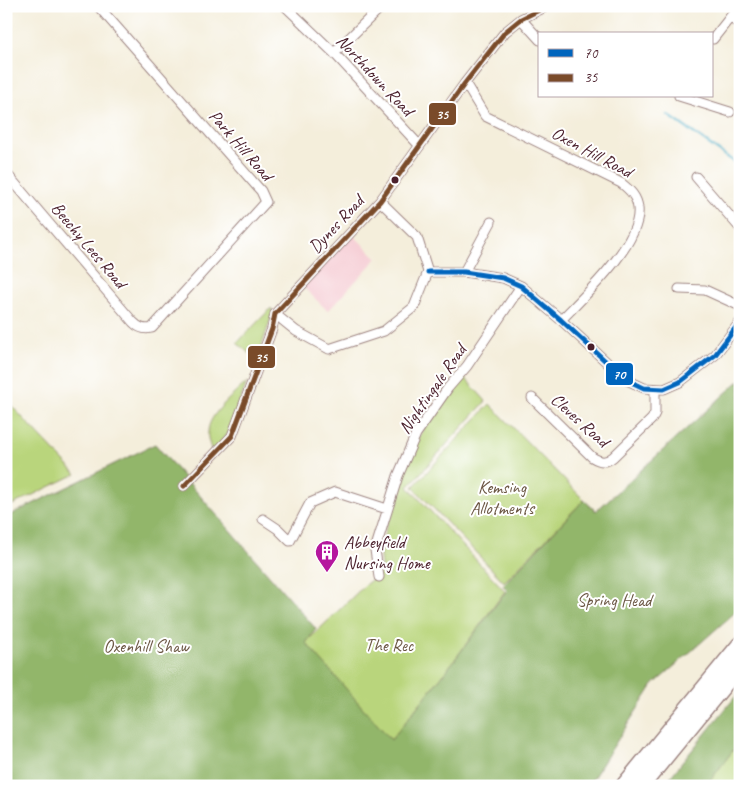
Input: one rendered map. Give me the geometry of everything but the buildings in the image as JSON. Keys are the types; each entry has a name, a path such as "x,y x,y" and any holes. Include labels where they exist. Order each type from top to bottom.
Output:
{"highway":[{"path":"624,786 740,645"},
{"path":"641,786 740,665"}],"street":[{"name":"Park Hill Road","path":"98,6 261,191 266,202 152,328"},
{"name":"Northdown Road","path":"285,6 334,53 419,145"},
{"path":"334,53 382,6"},
{"name":"Dynes Road","path":"184,486 232,436 272,328 275,314 380,201 464,83 505,32 521,19 547,6"},
{"path":"714,38 739,6"},
{"path":"730,18 740,25"},
{"path":"521,19 538,38"},
{"name":"Oxen Hill Road","path":"464,83 485,116 621,183 636,199 638,206 637,221 630,239 602,277 561,320"},
{"path":"685,98 730,112"},
{"name":"Beechy Lees Road","path":"6,173 136,326 152,328"},
{"path":"696,177 740,228"},
{"path":"275,314 296,331 330,349 384,331 414,307 428,272 416,237 380,201"},
{"path":"464,272 491,222"},
{"path":"428,272 464,272 503,278 521,286 625,379 636,386 655,390 672,387 712,358 740,322"},
{"name":"Nightingale Road","path":"379,577 375,550 398,476 416,434 448,388 468,366 521,286"},
{"path":"680,289 705,290 740,306"},
{"name":"Cleves Road","path":"532,398 592,457 607,462 652,419 655,413 655,390"},
{"path":"263,519 278,529 290,541 310,503 335,492 387,509"}],"shaded area":[{"path":"352,234 377,258 328,311 303,287"}],"green space":[{"path":"271,308 273,312 257,360 237,343"},
{"name":"The Rec","path":"463,376 486,401 408,487 505,591 453,662 391,740 305,643 366,584 382,572 381,546 392,503 406,464 425,426 436,409"},
{"path":"740,380 740,608 653,685 588,786 6,786 6,517 155,444 316,629 306,643 391,740 507,590 503,585 584,500 596,511"},
{"path":"247,382 228,434 212,452 208,435 212,418"},
{"path":"6,400 76,474 6,508"},
{"name":"Kemsing Allotments","path":"490,404 584,500 504,582 413,487"},
{"path":"740,691 740,741 706,786 663,786"},
{"path":"740,741 740,786 706,786"}],"waterway":[{"path":"668,115 740,166"},
{"path":"329,786 339,782"}],"transit line":[{"name":"35","path":"184,486 232,436 272,329 275,314 380,201 465,83 505,32 521,19 547,6"},
{"name":"70","path":"428,272 464,272 503,278 521,286 625,379 644,388 664,389 680,382 715,355 740,322"}],"place":[{"name":"Abbeyfield Nursing Home","path":"327,573"}],"park label":[{"name":"Spring Head","path":"614,600"},
{"name":"Oxenhill Shaw","path":"146,646"}]}
